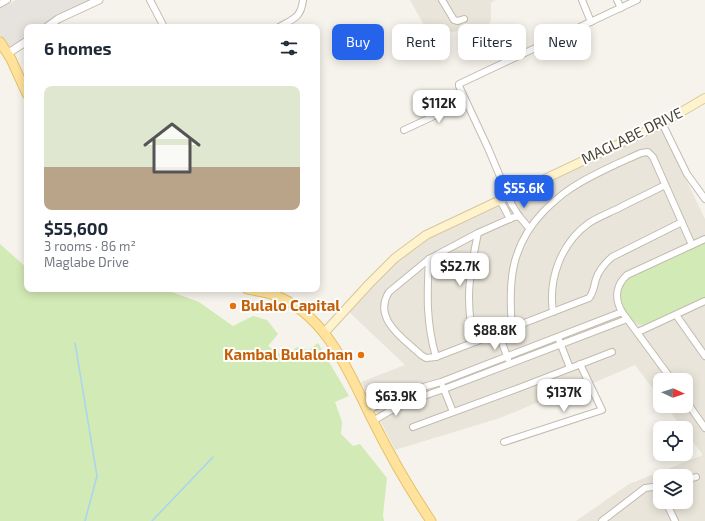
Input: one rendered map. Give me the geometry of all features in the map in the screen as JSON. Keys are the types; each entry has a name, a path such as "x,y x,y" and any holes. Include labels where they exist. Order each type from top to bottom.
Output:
{"main road":[{"path":"0,42 24,88"},
{"name":"MAGLABE DRIVE","path":"324,333 395,258 426,235 662,123 705,98"},
{"path":"260,292 284,299 296,306 324,333 338,354 373,421 417,500 431,521"}],"street":[{"path":"0,4 7,0"},
{"path":"51,24 58,19 99,0"},
{"path":"150,0 162,24"},
{"path":"285,24 298,17 302,8 303,0"},
{"path":"442,0 454,20 458,21 464,19"},
{"path":"582,0 591,22"},
{"path":"617,0 620,8"},
{"path":"528,228 512,205 459,86 460,84 637,0"},
{"path":"7,54 24,43"},
{"path":"404,130 466,101"},
{"path":"662,123 687,174 705,199"},
{"path":"512,327 510,298 513,268 528,228 548,207 568,190 641,153 648,152 651,154 692,245"},
{"path":"553,312 551,298 555,270 564,251 580,231 600,217 665,185"},
{"path":"500,200 510,219"},
{"path":"519,216 478,233 429,259 389,292 385,298 384,313 392,327 421,355 426,358 436,357 498,332 583,301 591,295 598,274 606,262 612,257 682,222"},
{"path":"475,342 469,316 469,282 478,233"},
{"path":"667,373 622,312 617,301 619,285 627,275 705,239"},
{"path":"429,259 427,305 428,320 436,357"},
{"path":"591,295 597,300"},
{"path":"638,332 705,301"},
{"path":"368,410 403,394 441,382 622,312"},
{"path":"676,315 705,356"},
{"path":"373,421 391,409 419,397 444,389 627,319"},
{"path":"498,332 509,364"},
{"path":"558,337 570,368"},
{"path":"413,427 612,352"},
{"path":"504,442 602,410 580,364"},
{"path":"441,382 453,412"},
{"path":"416,389 419,397"},
{"path":"403,394 407,402"},
{"path":"693,410 705,428"},
{"path":"603,521 644,488 653,487"},
{"path":"669,509 675,521"}],"shaded area":[{"path":"16,0 92,0 59,16 47,24 24,24 24,39 11,47 5,44 0,35 0,9"},
{"path":"410,0 495,0 491,3 491,19 489,24 458,24 458,31 450,32 450,24 424,24"},
{"path":"661,127 705,219 705,521 576,521 629,484 653,475 653,509 693,509 693,469 667,469 688,461 693,461 693,459 703,455 693,442 693,421 677,421 671,413 693,413 693,373 653,373 653,389 635,365 598,381 541,401 500,418 395,450 361,382 405,365 348,311 400,258 427,239"}],"green space":[{"path":"705,243 705,298 647,325 639,324 627,315 621,293 627,279"},
{"path":"0,244 24,265 24,292 172,292 199,302 233,326 253,316 267,320 278,334 268,346 285,357 297,347 309,350 318,343 349,396 335,402 342,422 341,434 353,446 360,444 387,478 383,515 384,521 0,521"}],"waterway":[{"path":"75,343 97,476 85,521"},
{"path":"152,521 213,457"}],"place":[{"name":"Bulalo Capital","path":"233,306"},
{"name":"Kambal Bulalohan","path":"361,355"}]}
